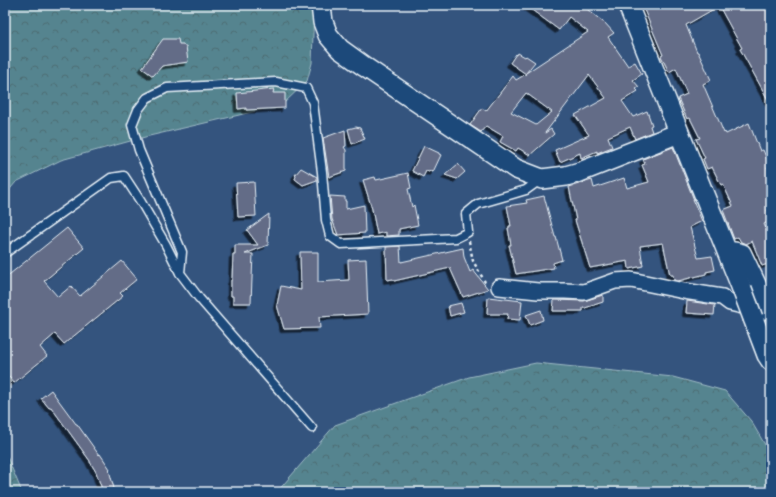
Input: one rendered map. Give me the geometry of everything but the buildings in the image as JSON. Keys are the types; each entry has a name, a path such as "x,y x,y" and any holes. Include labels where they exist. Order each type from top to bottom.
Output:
{"street":[{"path":"321,5 323,22 328,35 340,49 516,169 542,179 566,176 580,172 679,133"},
{"path":"628,5 771,361"},
{"path":"499,287 538,291 584,292 615,281 632,280 722,297 730,303 764,311 771,311 743,252 726,250"}],"lane":[{"path":"180,273 182,252 139,150 132,125 138,110 147,98 166,88 276,82 306,88 313,103 322,172 326,220 330,236 341,244 456,238 468,232 466,214 478,204 526,190 542,179"},
{"path":"5,253 111,178 124,176 142,202 180,273 199,298 312,428"}],"path":[{"path":"468,232 473,261 485,282 499,287"}],"green space":[{"path":"5,5 314,5 312,63 307,81 282,105 145,137 61,160 16,182 5,195"},
{"path":"536,363 673,377 725,391 751,421 771,455 771,492 277,492 335,425 469,377"},
{"path":"5,452 22,492 5,492"}]}
